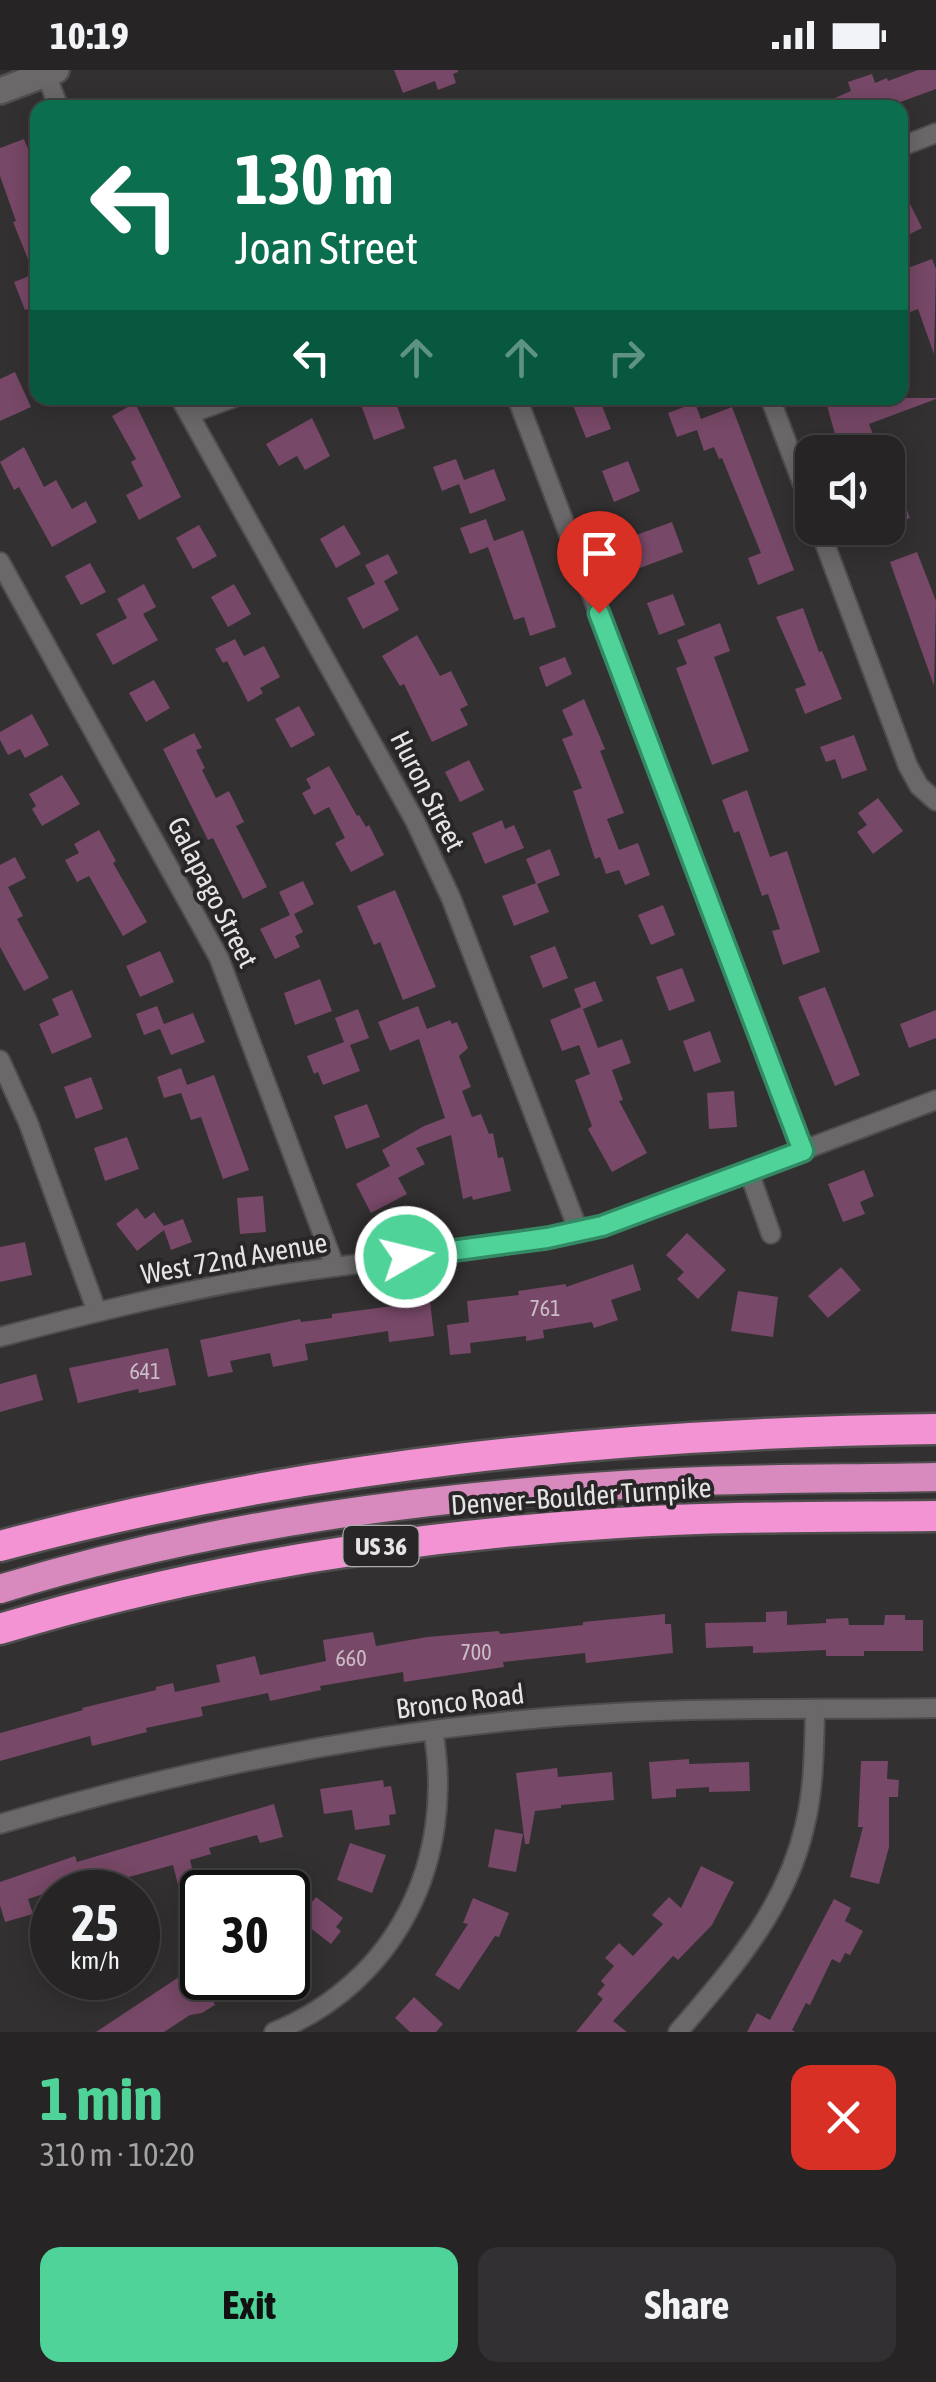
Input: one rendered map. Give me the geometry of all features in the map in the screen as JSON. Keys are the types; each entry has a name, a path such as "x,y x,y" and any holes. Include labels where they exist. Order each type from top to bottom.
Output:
{"highway":[{"name":"Denver–Boulder Turnpike","path":"0,1546 174,1502 399,1464 621,1442 936,1429"},
{"path":"0,1589 174,1544 419,1502 660,1482 936,1478"},
{"name":"Denver–Boulder Turnpike","path":"0,1629 88,1604 254,1566 451,1537 638,1522 936,1516"}],"main road":[{"path":"0,91 51,72"}],"street":[{"path":"51,72 57,100"},
{"path":"908,145 934,140"},
{"path":"520,405 803,1151"},
{"path":"773,405 795,465"},
{"name":"Huron Street","path":"184,406 416,821 450,898 580,1232"},
{"path":"825,545 908,766 919,786 936,802"},
{"name":"Galapago Street","path":"0,562 219,958 335,1267"},
{"path":"0,1060 28,1122 97,1312"},
{"name":"West 72nd Avenue","path":"0,1337 210,1288 580,1232 621,1220 936,1100"},
{"path":"748,1172 772,1234"},
{"name":"Bronco Road","path":"0,1824 198,1774 433,1730 634,1712 936,1708"},
{"path":"678,2032 746,1950 784,1888 806,1824 815,1711"},
{"path":"274,2032 318,2012 361,1977 388,1947 409,1913 432,1844 436,1816 437,1754 433,1730"}],"building":[{"path":"394,70 458,72 453,74 456,83 438,90 435,81 403,93"},
{"path":"918,70 936,70 936,89 906,100 830,100 851,91 848,82 872,74 875,83 887,78 888,81"},
{"path":"24,139 30,154 30,264 0,176 0,148"},
{"path":"908,200 922,228 908,235"},
{"path":"932,259 936,269 934,354 918,309 910,312 908,307 908,268"},
{"path":"30,276 30,308 25,310 14,282"},
{"path":"15,372 31,407 0,421 0,379"},
{"path":"908,398 936,398 936,399 869,424 873,435 835,435 827,405 908,405"},
{"path":"136,405 181,497 139,520 126,495 143,486 131,462 136,459 112,416"},
{"path":"361,405 397,405 405,428 374,440"},
{"path":"573,405 602,405 611,429 586,438"},
{"path":"696,405 701,419 732,407 794,570 758,585 748,558 761,553 722,458 719,459 714,447 704,451 697,430 677,437 668,413"},
{"path":"312,418 330,456 305,470 297,456 279,466 266,444"},
{"path":"24,447 44,487 56,480 72,509 86,501 97,522 52,547 19,487 14,490 0,462"},
{"path":"456,459 464,480 494,469 506,500 470,514 459,484 442,491 433,467"},
{"path":"628,461 640,491 614,502 602,471"},
{"path":"486,519 494,541 523,530 556,627 530,636 524,617 514,620 488,547 470,554 460,528"},
{"path":"672,522 683,552 637,569 625,539"},
{"path":"199,525 217,556 193,569 176,538"},
{"path":"344,525 361,554 336,568 320,539"},
{"path":"917,552 936,601 934,686 890,562"},
{"path":"388,554 398,573 384,581 399,610 363,629 347,598 375,584 365,565"},
{"path":"90,563 106,592 81,605 65,576"},
{"path":"144,584 156,607 143,614 158,640 113,665 96,634 127,618 117,599"},
{"path":"234,584 251,614 228,627 211,597"},
{"path":"673,594 685,625 659,635 647,603"},
{"path":"803,608 842,699 805,714 795,689 806,685 776,617"},
{"path":"720,623 730,651 714,657 749,751 712,765 676,668 687,664 677,640"},
{"path":"417,635 440,676 451,671 468,705 460,709 468,725 432,742 404,684 400,686 382,656"},
{"path":"235,639 244,656 264,646 280,677 260,688 263,693 248,702 227,661 223,663 215,649"},
{"path":"565,657 572,674 546,687 539,667"},
{"path":"154,680 170,708 146,722 129,693"},
{"path":"584,699 605,749 600,751 624,813 607,819 619,850 638,843 650,875 625,885 619,870 606,874 600,857 595,859 573,791 582,788 562,739 573,735 562,710"},
{"path":"299,706 315,735 291,748 275,719"},
{"path":"32,714 49,745 25,758 20,749 8,755 0,732"},
{"path":"194,733 202,748 196,750 205,768 202,770 216,798 229,791 244,822 236,826 267,887 243,899 213,838 208,840 163,749"},
{"path":"854,735 867,770 842,779 835,759 826,762 820,747"},
{"path":"469,760 484,790 460,802 445,772"},
{"path":"329,766 357,816 366,827 369,825 384,855 351,872 335,843 345,838 329,807 314,815 302,793 311,788 306,779"},
{"path":"62,775 80,804 42,826 29,794"},
{"path":"747,790 770,857 787,851 820,952 783,965 772,931 780,929 768,894 762,896 739,831 734,833 722,800"},
{"path":"878,798 903,831 873,854 857,832 867,825 858,813"},
{"path":"502,820 505,829 514,825 524,848 485,864 472,833"},
{"path":"99,830 147,922 123,936 89,876 77,882 65,860 79,853 74,844"},
{"path":"550,849 560,875 537,884 549,912 514,926 502,896 536,883 526,859"},
{"path":"15,857 26,878 8,887 23,916 17,919 49,978 24,991 0,947 0,865"},
{"path":"303,881 314,904 294,914 303,932 295,936 300,947 275,959 260,929 290,915 279,892"},
{"path":"395,890 436,987 403,1000 380,942 374,945 357,906"},
{"path":"663,905 675,935 651,945 638,915"},
{"path":"555,946 568,978 543,988 530,956"},
{"path":"160,951 174,982 140,997 126,966"},
{"path":"682,968 695,1001 669,1011 656,977"},
{"path":"320,979 332,1011 295,1025 284,993"},
{"path":"595,981 603,1001 583,1009 598,1048 622,1039 631,1063 612,1070 623,1100 619,1101 647,1153 612,1172 588,1129 592,1126 575,1080 590,1074 579,1045 562,1051 550,1020 581,1007 574,989"},
{"path":"825,987 860,1075 835,1086 798,997"},
{"path":"72,990 92,1037 52,1054 39,1024 59,1015 52,999"},
{"path":"157,1006 164,1024 193,1013 205,1042 171,1055 160,1029 144,1035 136,1014"},
{"path":"418,1006 427,1029 450,1020 452,1024 457,1022 468,1048 459,1056 471,1087 462,1091 472,1117 481,1114 489,1134 493,1133 511,1191 463,1199 451,1135 416,1148 425,1164 398,1178 407,1194 371,1213 356,1184 390,1166 382,1150 445,1118 419,1039 390,1051 378,1022"},
{"path":"358,1009 369,1038 350,1045 360,1071 323,1085 307,1056 344,1042 335,1018"},
{"path":"936,1010 936,1038 909,1048 900,1024"},
{"path":"710,1031 721,1062 694,1072 683,1041"},
{"path":"181,1068 187,1085 214,1075 249,1170 223,1179 201,1117 191,1120 181,1093 164,1098 157,1077"},
{"path":"91,1077 103,1109 76,1119 64,1087"},
{"path":"734,1091 737,1127 709,1129 707,1093"},
{"path":"367,1104 380,1137 346,1149 334,1116"},
{"path":"127,1137 139,1169 105,1181 94,1148"},
{"path":"864,1170 874,1196 860,1202 865,1214 843,1222 828,1184"},
{"path":"263,1196 266,1232 240,1234 237,1198"},
{"path":"137,1208 145,1219 154,1212 164,1226 183,1219 192,1242 171,1250 164,1230 137,1251 116,1224"},
{"path":"687,1233 726,1270 698,1299 677,1279 684,1272 666,1255"},
{"path":"25,1242 32,1275 0,1282 0,1247"},
{"path":"633,1264 641,1290 611,1300 618,1320 594,1328 592,1322 543,1330 544,1338 526,1341 526,1336 470,1343 471,1353 450,1355 447,1325 469,1322 467,1301 566,1287"},
{"path":"841,1267 861,1290 828,1318 808,1296"},
{"path":"738,1291 778,1297 773,1337 731,1331"},
{"path":"430,1301 434,1336 389,1342 388,1331 305,1344 308,1360 273,1367 270,1353 230,1361 233,1372 208,1377 200,1340 300,1319 301,1322 332,1318 332,1314"},
{"path":"168,1348 176,1385 78,1403 69,1368"},
{"path":"36,1374 43,1400 0,1412 0,1384"},
{"path":"787,1611 787,1625 848,1618 849,1625 884,1625 885,1615 923,1620 923,1651 864,1651 864,1656 826,1656 826,1650 753,1653 753,1646 706,1648 705,1623 766,1622 766,1612"},
{"path":"665,1614 665,1624 671,1624 673,1653 586,1663 585,1653 503,1662 504,1667 404,1682 403,1672 320,1686 321,1690 270,1701 268,1693 201,1707 203,1716 146,1728 147,1732 92,1746 90,1736 0,1761 0,1733 173,1683 175,1692 220,1682 216,1665 255,1656 260,1675 326,1661 323,1640 373,1632 376,1646 427,1637 499,1631 500,1634"},
{"path":"689,1759 689,1764 749,1762 750,1791 676,1789 676,1797 652,1799 649,1762"},
{"path":"861,1761 888,1761 887,1779 899,1780 898,1797 889,1797 889,1847 879,1884 850,1877 863,1827 858,1827"},
{"path":"557,1768 558,1777 612,1772 614,1800 535,1811 529,1844 525,1844 516,1773"},
{"path":"383,1780 384,1787 391,1786 396,1814 389,1815 390,1825 355,1830 352,1810 324,1814 320,1789"},
{"path":"274,1804 283,1837 260,1843 257,1835 209,1848 211,1854 190,1860 192,1870 180,1870 179,1889 173,1865 154,1870 35,1870 75,1856 77,1862"},
{"path":"495,1829 523,1834 516,1872 488,1867"},
{"path":"350,1843 386,1855 372,1893 337,1880"},
{"path":"701,1866 734,1882 712,1925 678,1960 673,1956 613,2021 627,2032 576,2032 603,1999 597,1994 605,1985 601,1981 614,1966 605,1958 619,1943 633,1956 663,1924 652,1915 669,1897 681,1908"},
{"path":"30,1872 30,1915 5,1922 0,1882"},
{"path":"316,1897 343,1918 336,1927 341,1931 331,1944 310,1928 310,1905"},
{"path":"473,1898 509,1913 499,1937 495,1936 459,1990 435,1975 468,1924 463,1923"},
{"path":"834,1899 851,1908 845,1921 863,1931 850,1955 845,1953 840,1963 832,1959 810,2005 806,2003 792,2030 795,2032 747,2032 757,2013 770,2020"},
{"path":"180,1976 180,2000 213,2000 215,2005 164,2032 96,2032 144,2000 160,2000 160,1990"},
{"path":"414,1997 443,2024 436,2032 410,2032 395,2018"}],"route":[{"path":"406,1257 547,1238 602,1226 803,1151 599,613"}]}
